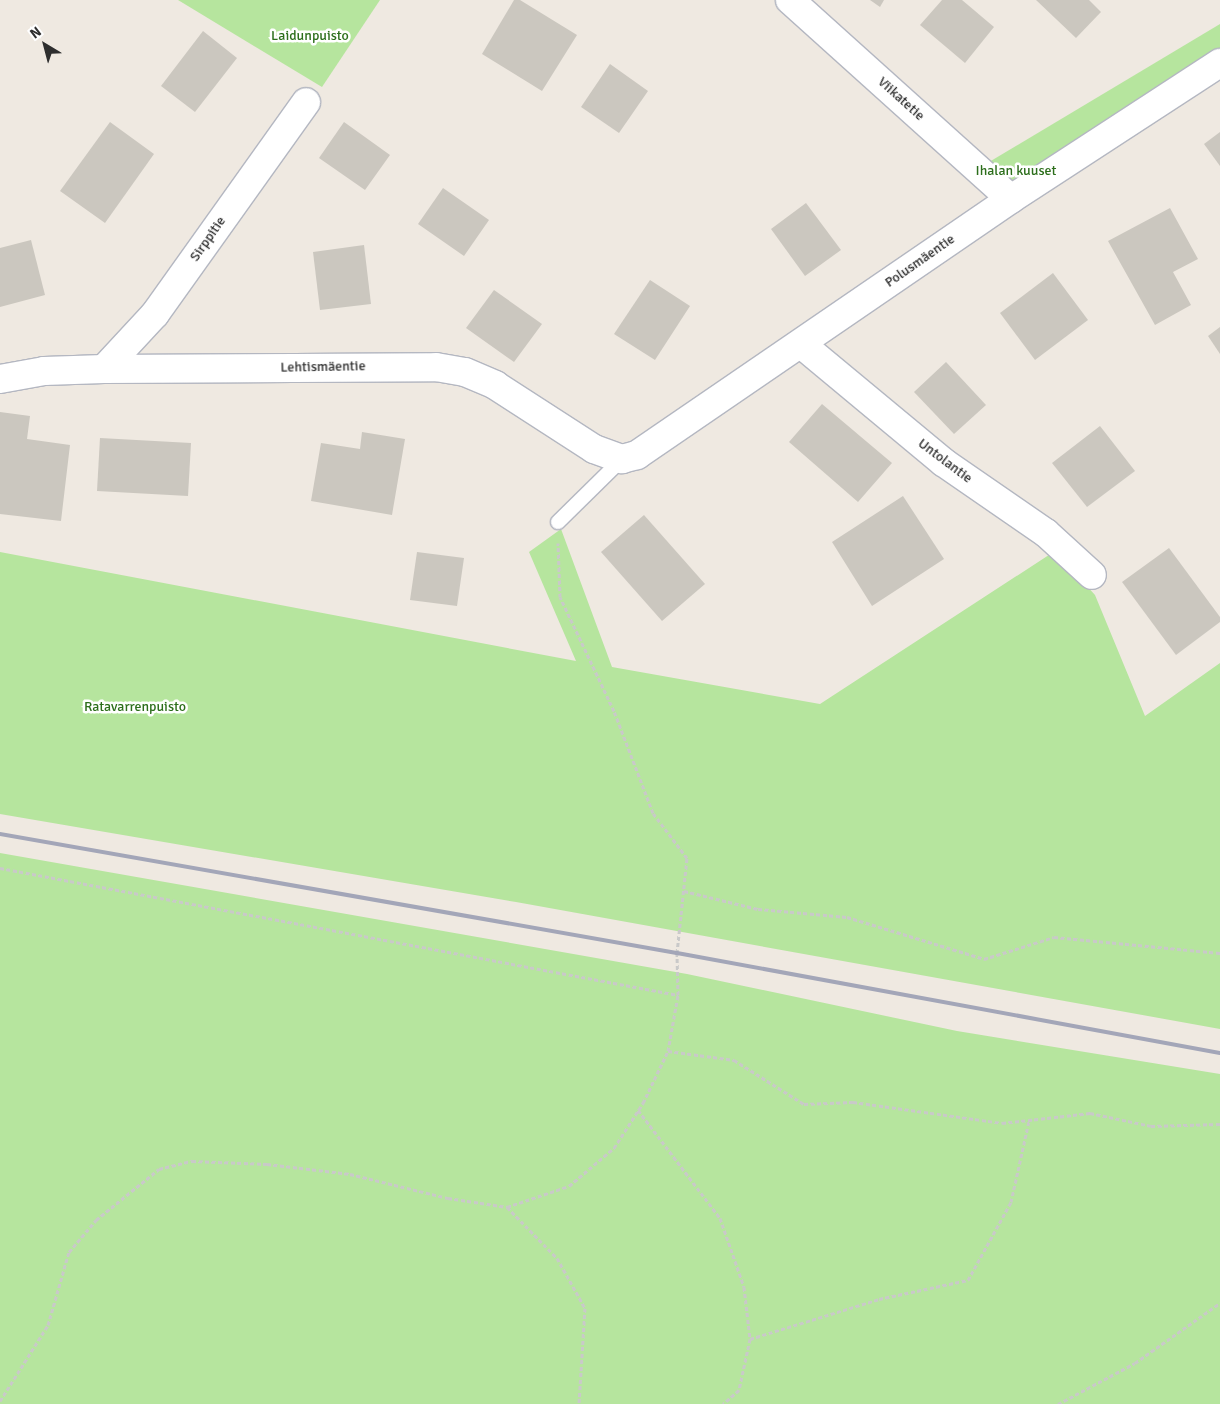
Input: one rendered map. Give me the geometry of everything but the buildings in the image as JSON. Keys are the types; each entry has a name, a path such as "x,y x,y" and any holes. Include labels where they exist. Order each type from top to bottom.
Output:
{"street":[{"name":"Viikatetie","path":"790,0 1011,199"},
{"name":"Polusmäentie","path":"622,459 637,455 1011,199 1220,63"},
{"name":"Sirppitie","path":"104,369 155,314 306,102"},
{"name":"Untolantie","path":"800,344 943,462 1046,533 1092,575"},
{"name":"Lehtismäentie","path":"0,379 44,371 104,369 414,366 465,372 495,385 607,456 622,459"}],"lane":[{"path":"558,522 622,459"}],"path":[{"path":"0,1401 48,1325 68,1252 96,1220 159,1170 192,1161 267,1164 350,1174 448,1198 507,1207 569,1186 614,1148 638,1110 668,1051 678,995 677,953 687,858 653,813 614,711 560,597 558,522"},
{"path":"0,868 678,995"},
{"path":"684,891 758,909 846,918 984,959 1054,936 1220,953"},
{"path":"668,1051 734,1060 804,1104 853,1102 1002,1123 1090,1113 1151,1126 1220,1124"},
{"path":"638,1110 720,1218 744,1287 750,1339 739,1390 724,1404"},
{"path":"750,1339 879,1299 968,1280 1011,1202 1029,1121"},
{"path":"507,1207 557,1258 585,1308 579,1404"},
{"path":"1058,1404 1135,1363 1220,1303"}],"green space":[{"name":"Laidunpuisto","path":"178,0 380,0 322,87"},
{"name":"Ihalan kuuset","path":"1220,24 1220,63 1011,199 979,168"},
{"name":"Ratavarrenpuisto","path":"561,529 612,667 820,704 1055,551 1095,595 1145,716 1220,663 1220,1029 516,902 0,814 0,552 576,661 529,552"},
{"path":"0,853 687,974 957,1031 1220,1074 1220,1404 0,1404"}],"railway":[{"path":"0,834 677,953 1220,1053"}]}
